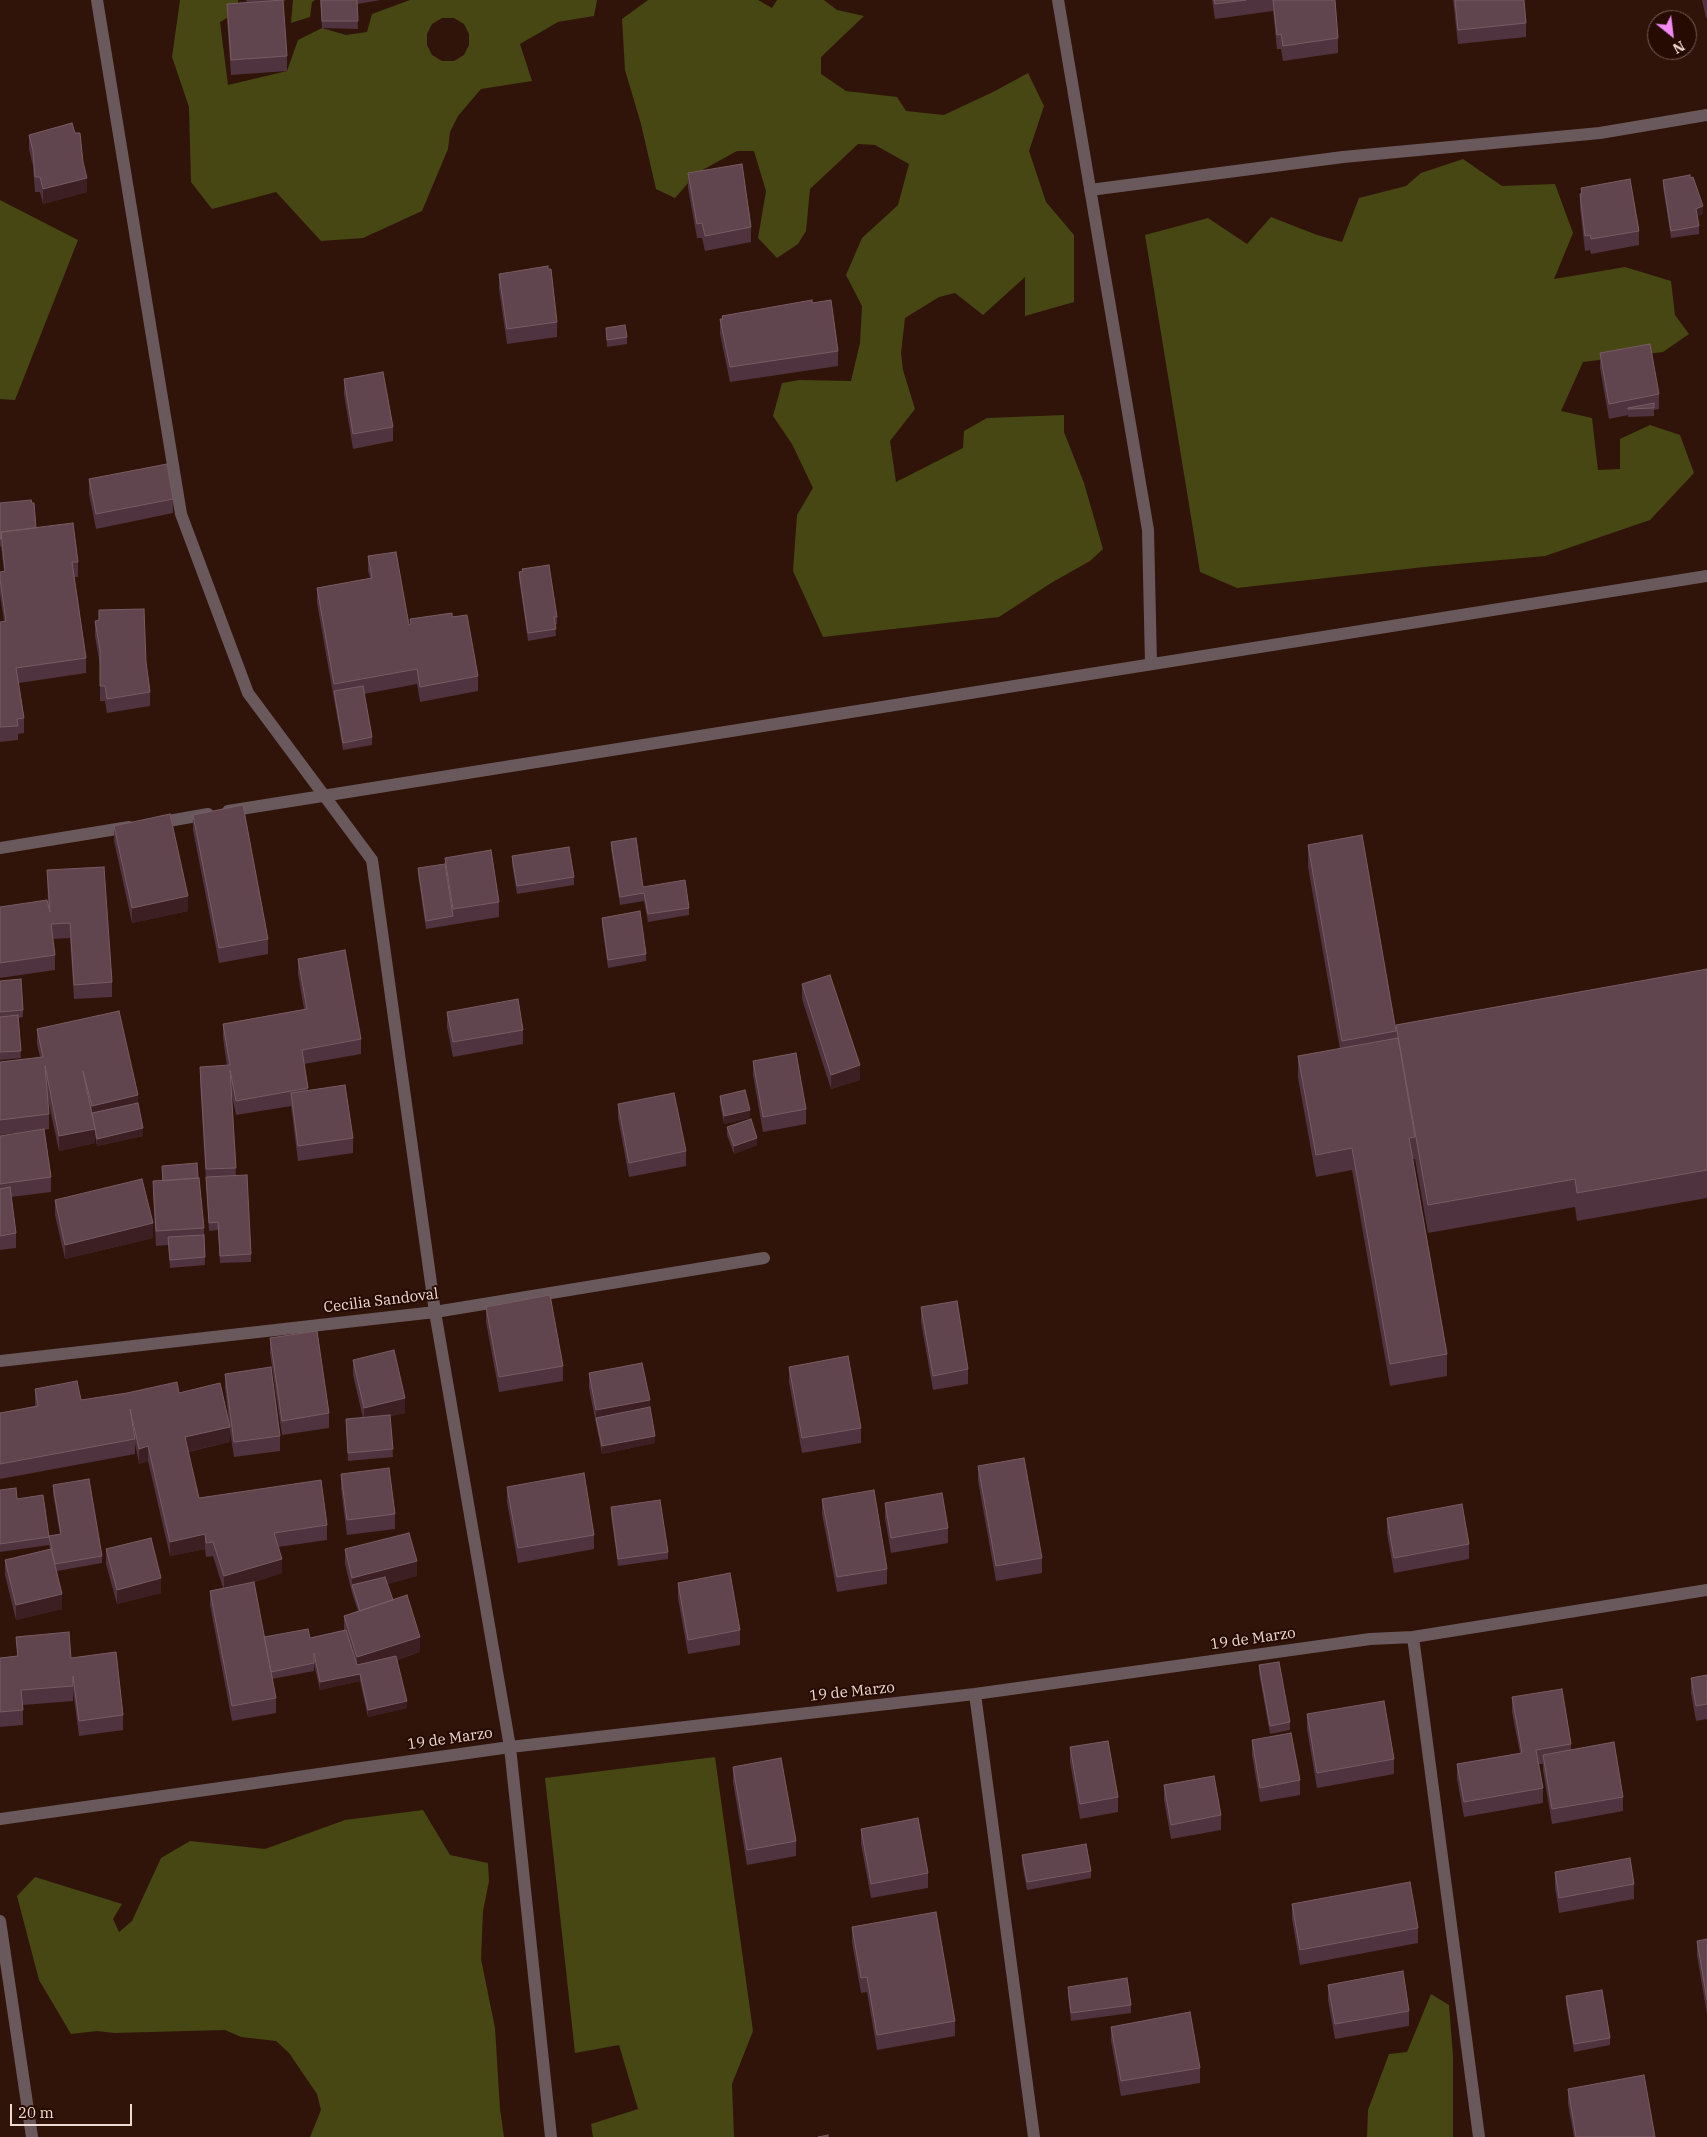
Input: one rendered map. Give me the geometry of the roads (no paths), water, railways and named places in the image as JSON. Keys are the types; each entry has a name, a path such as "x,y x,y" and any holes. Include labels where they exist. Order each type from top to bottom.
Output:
{"street":[{"path":"97,0 181,514 248,693 372,860 435,1312 510,1747 551,2137"},
{"path":"1058,0 1148,530 1150,664"},
{"path":"1090,190 1343,157 1600,132 1707,115"},
{"path":"0,848 1707,576"},
{"name":"Cecilia Sandoval","path":"0,1361 435,1312 764,1258"},
{"name":"19 de Marzo","path":"0,1818 510,1747 975,1694 1370,1639 1413,1636 1505,1624 1707,1590"},
{"path":"1413,1636 1479,2137"},
{"path":"975,1694 1034,2137"},
{"path":"0,1921 32,2137"}]}
